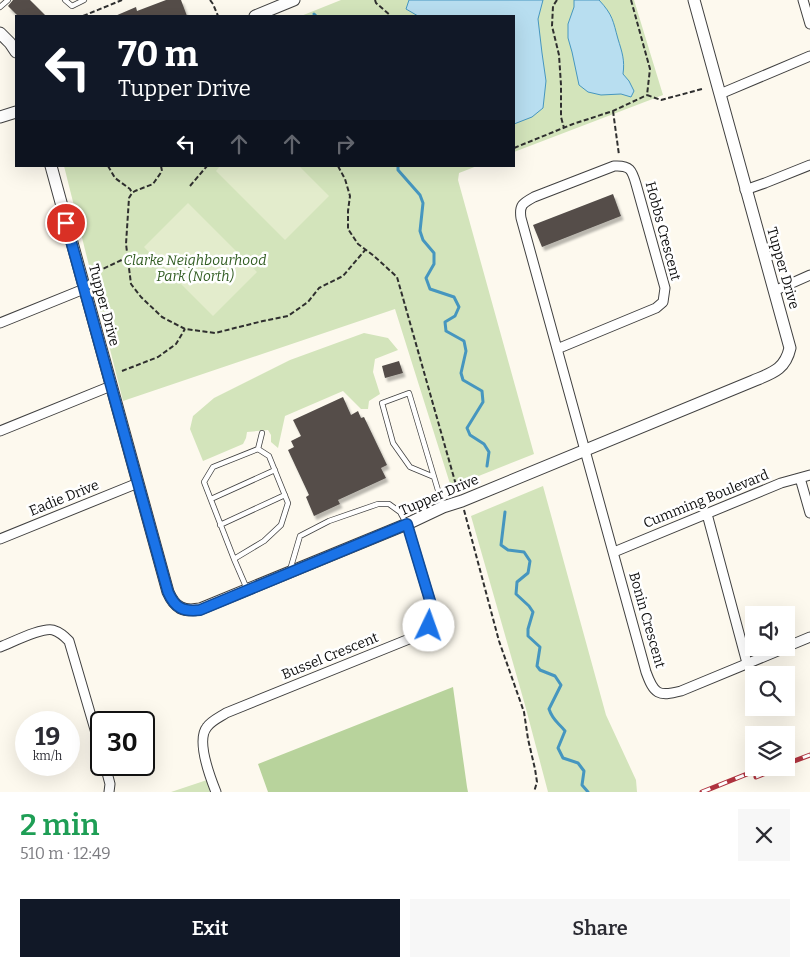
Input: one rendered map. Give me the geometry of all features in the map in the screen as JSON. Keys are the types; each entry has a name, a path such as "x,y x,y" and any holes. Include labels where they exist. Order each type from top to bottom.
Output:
{"street":[{"path":"257,15 294,0"},
{"name":"Tupper Drive","path":"51,167 168,592 171,600 183,609 191,611 200,610 407,524 443,506 462,501 766,375 782,366 788,358 790,348 694,0"},
{"path":"803,0 810,24"},
{"path":"0,33 15,50"},
{"path":"720,94 810,56"},
{"path":"0,117 15,112"},
{"path":"746,190 810,164"},
{"name":"Hobbs Crescent","path":"557,349 656,308 663,302 665,288 636,184 632,172 627,167 614,166 543,194 525,202 520,210 521,218 557,349 585,450"},
{"path":"774,291 810,276"},
{"path":"0,323 83,284"},
{"path":"0,431 111,386"},
{"name":"Bonin Crescent","path":"585,450 646,672 652,686 659,693 667,695 681,691 764,656"},
{"name":"Cumming Boulevard","path":"614,552 781,484 810,475"},
{"path":"800,478 810,513"},
{"name":"Eadie Drive","path":"0,539 138,483"},
{"path":"707,514 747,663"},
{"name":"Bussel Crescent","path":"216,792 202,740 206,728 214,721 226,713 414,637 423,633 429,626 432,617 431,604 407,524"},
{"path":"0,647 40,631 51,629 61,633 69,641 90,713"},
{"name":"Bonin Crescent","path":"795,643 810,637"},
{"path":"108,776 110,784 109,792"}],"lane":[{"path":"0,7 8,0"},
{"path":"65,0 72,6 84,0"},
{"path":"434,477 410,467 393,443 382,403 410,393 443,506"},
{"path":"258,449 262,433"},
{"path":"234,559 264,541 281,525 288,503 269,456 258,449"},
{"path":"248,590 204,482 213,467 258,449"},
{"path":"211,499 275,470"},
{"path":"220,524 285,495"},
{"path":"288,573 300,536 329,521 378,504 389,504 400,512 407,524"}],"path":[{"path":"85,15 122,0"},
{"path":"210,0 218,15"},
{"path":"375,0 376,4 390,15"},
{"path":"557,0 553,6 552,26 559,55 561,117 564,128"},
{"path":"631,0 650,70 648,96"},
{"path":"515,148 648,96 661,100 702,89"},
{"path":"613,111 619,155"},
{"path":"108,167 114,178 130,189 132,193"},
{"path":"161,167 162,171 153,184 132,193 129,198 126,244 132,284 141,297 162,317 185,329 215,333 288,316 308,302 319,288 343,276 366,249"},
{"path":"190,186 206,167"},
{"path":"339,167 346,179 350,196 348,229 358,244 397,277 462,501 499,641 524,712 528,739 536,769 537,782 534,792"},
{"path":"83,284 128,257"},
{"path":"122,371 158,357 176,344 185,329"}],"green space":[{"path":"341,0 634,0 663,95 515,152 515,15 304,15"},
{"name":"Clarke Neighbourhood Park (North)","path":"64,167 474,167 459,173 458,180 534,454 451,487 395,309 123,401"},
{"path":"219,167 300,167 329,196 285,240 216,171"},
{"path":"188,203 257,272 213,316 144,247"},
{"path":"364,333 388,338 398,350 375,359 373,372 380,394 369,401 368,409 361,409 343,391 285,416 278,448 271,442 271,435 268,430 247,432 243,444 203,461 190,429 193,416 214,398 290,360"},
{"path":"543,486 606,715 636,780 637,792 548,792 471,516"},
{"path":"453,687 468,792 268,792 258,764"},
{"path":"207,780 210,792 171,792"}],"water":[{"path":"409,0 543,0 538,19 546,81 543,108 532,117 515,124 515,15 416,15 406,9"},
{"path":"574,0 599,0 610,14 622,52 623,74 634,91 631,97 621,94 601,95 588,92 579,85 568,38 568,24 574,7"}],"building":[{"path":"13,0 30,0 45,15 17,15 8,6"},
{"path":"166,0 181,0 187,15 117,15 136,7 137,11"},
{"path":"613,194 621,216 542,247 533,225"},
{"path":"399,361 403,373 385,378 382,366"},
{"path":"343,397 351,415 358,411 361,418 364,417 387,465 381,468 386,478 338,500 340,504 314,516 306,497 309,495 288,450 294,447 291,441 301,436 293,420"}],"waterway":[{"path":"398,167 398,170 420,195 423,203 420,231 423,240 434,253 434,264 426,278 430,289 454,297 459,307 455,316 445,322 446,331 464,341 466,351 461,373 463,380 482,391 483,402 467,428 470,435 484,444 489,452 487,466"},
{"path":"505,512 501,545 508,550 524,552 530,561 528,573 517,582 516,594 533,612 528,636 540,647 537,666 540,670 555,676 561,685 549,709 554,719 565,731 558,748 563,758 578,763 584,771 582,785 588,792"}],"railway":[{"path":"795,761 810,755"},
{"path":"702,792 745,775"}],"route":[{"path":"66,223 171,600 183,609 191,611 200,610 407,524 431,604 432,617 429,626"}]}
